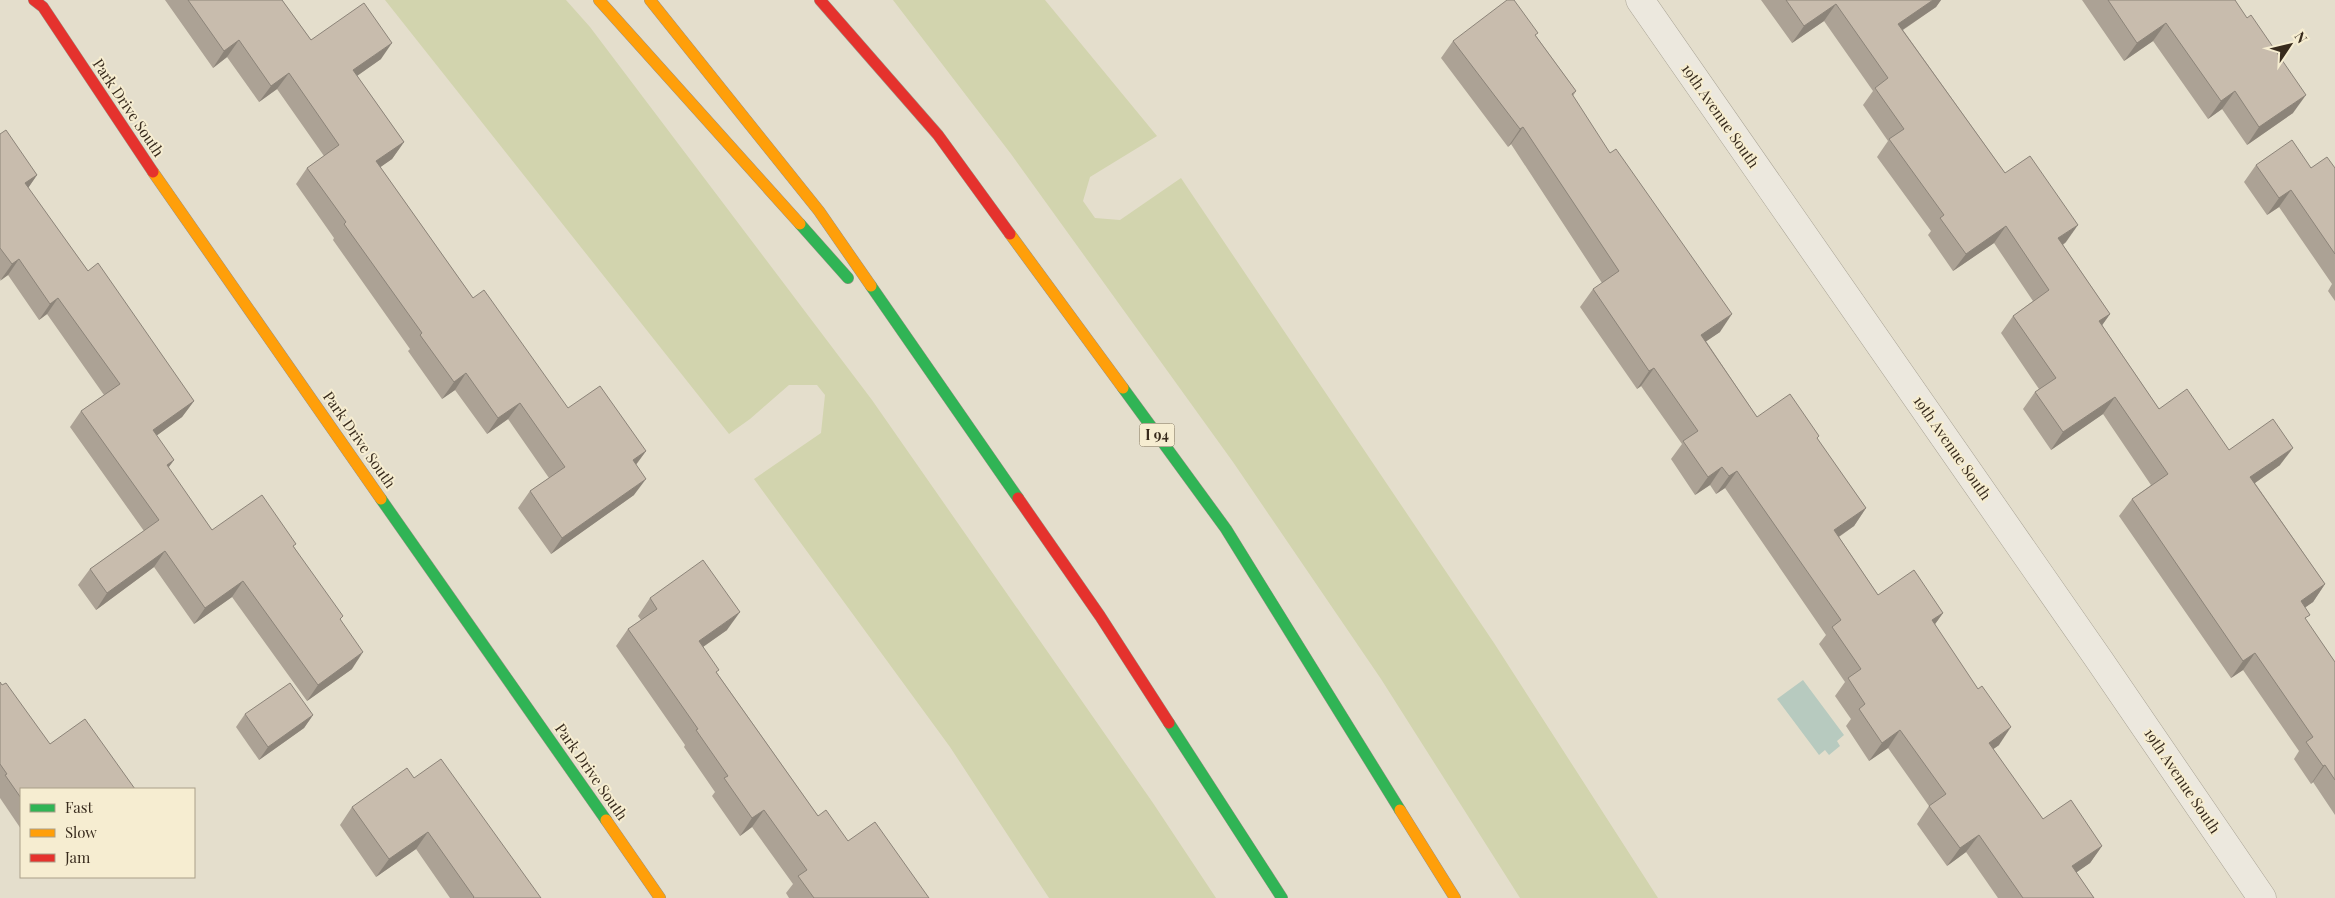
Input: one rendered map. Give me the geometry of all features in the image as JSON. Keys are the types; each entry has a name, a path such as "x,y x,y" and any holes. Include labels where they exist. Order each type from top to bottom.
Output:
{"main road":[{"name":"Park Drive South","path":"34,0 43,7 150,168 660,898"},
{"path":"599,0 924,362"},
{"path":"650,0 820,211 1100,616 1282,898"},
{"name":"I 94","path":"820,0 938,135 1226,529 1455,898"}],"street":[{"name":"19th Avenue South","path":"1640,0 2083,636 2262,898"}],"green space":[{"path":"385,0 566,0 590,27 872,400 1153,803 1216,898 1049,898 950,747 754,479 821,433 825,395 817,385 789,385 750,419 729,434"},
{"path":"893,0 1045,0 1157,136 1090,177 1083,201 1095,218 1120,220 1181,178 1494,643 1658,898 1520,898 1381,679 1233,462 1011,154"}],"shaded area":[{"path":"1803,680 1844,735 1837,741 1840,746 1829,755 1825,750 1819,755 1777,699"}],"building":[{"path":"188,0 282,0 311,40 364,3 392,43 353,70 404,142 376,161 473,298 484,290 568,408 600,386 646,451 633,460 646,479 562,538 530,491 565,467 520,403 498,418 466,373 454,382 420,335 422,333 344,224 346,222 307,168 339,145 289,73 271,86 239,40 224,51"},
{"path":"1507,0 1514,0 1538,33 1535,35 1576,91 1572,94 1610,153 1616,149 1732,314 1701,335 1757,417 1790,394 1819,436 1817,438 1866,508 1834,530 1878,595 1914,570 1943,613 1932,620 1978,689 1982,686 2011,727 1989,743 2043,819 2071,800 2102,846 2072,866 2094,898 2023,898 1979,835 1960,848 1929,806 1946,794 1900,730 1882,743 1859,709 1865,704 1848,678 1861,669 1832,627 1841,620 1737,471 1729,476 1722,467 1708,477 1683,441 1698,431 1654,368 1649,371 1593,289 1619,271 1523,127 1520,129 1453,41"},
{"path":"1786,0 1933,0 1898,24 2005,173 2030,156 2078,225 2058,238 2110,314 2099,321 2159,409 2187,389 2229,450 2273,419 2293,448 2250,477 2325,584 2301,601 2310,615 2305,618 2335,662 2335,780 2306,742 2313,737 2255,653 2243,661 2132,499 2168,474 2115,397 2063,432 2035,392 2056,378 2013,316 2049,290 2006,226 1966,254 1940,218 1944,215 1889,139 1904,129 1875,88 1888,78 1836,4 1804,26"},
{"path":"2108,0 2235,0 2247,18 2251,15 2306,95 2259,127 2235,91 2221,101 2166,23 2137,43"},
{"path":"6,130 37,175 25,183 88,271 98,263 194,401 153,430 174,460 167,465 212,530 262,495 296,544 293,546 343,616 340,619 363,652 318,685 243,581 205,608 165,551 107,593 90,569 159,520 81,411 120,384 58,298 50,304 19,259 12,264 0,248 0,134"},
{"path":"2292,140 2311,168 2327,157 2335,168 2335,254 2291,190 2279,198 2256,165"},
{"path":"703,560 740,612 699,641 719,670 716,672 818,816 826,810 848,841 875,822 929,898 814,898 798,876 807,870 764,810 752,818 724,778 728,776 696,730 698,729 628,629 657,609 650,598"},
{"path":"0,682 2,685 6,683 50,744 85,719 134,788 20,788 20,797 0,764"},
{"path":"290,683 313,715 268,747 245,714"},
{"path":"441,759 541,898 473,898 428,832 389,859 352,807 407,768 414,778"}],"traffic: fast":[{"path":"800,224 848,278"},
{"path":"871,286 1018,498"},
{"path":"1123,388 1226,529 1400,810"},
{"path":"381,499 606,820"},
{"path":"1169,723 1282,898"}],"traffic: slow":[{"path":"599,0 800,224"},
{"path":"650,0 819,211 871,286"},
{"path":"153,172 381,499"},
{"path":"1010,234 1123,388"},
{"path":"1400,810 1455,898"},
{"path":"606,820 660,898"}],"traffic: jam":[{"path":"34,0 43,7 153,172"},
{"path":"820,0 938,135 1010,234"},
{"path":"1018,498 1100,616 1169,723"}]}
